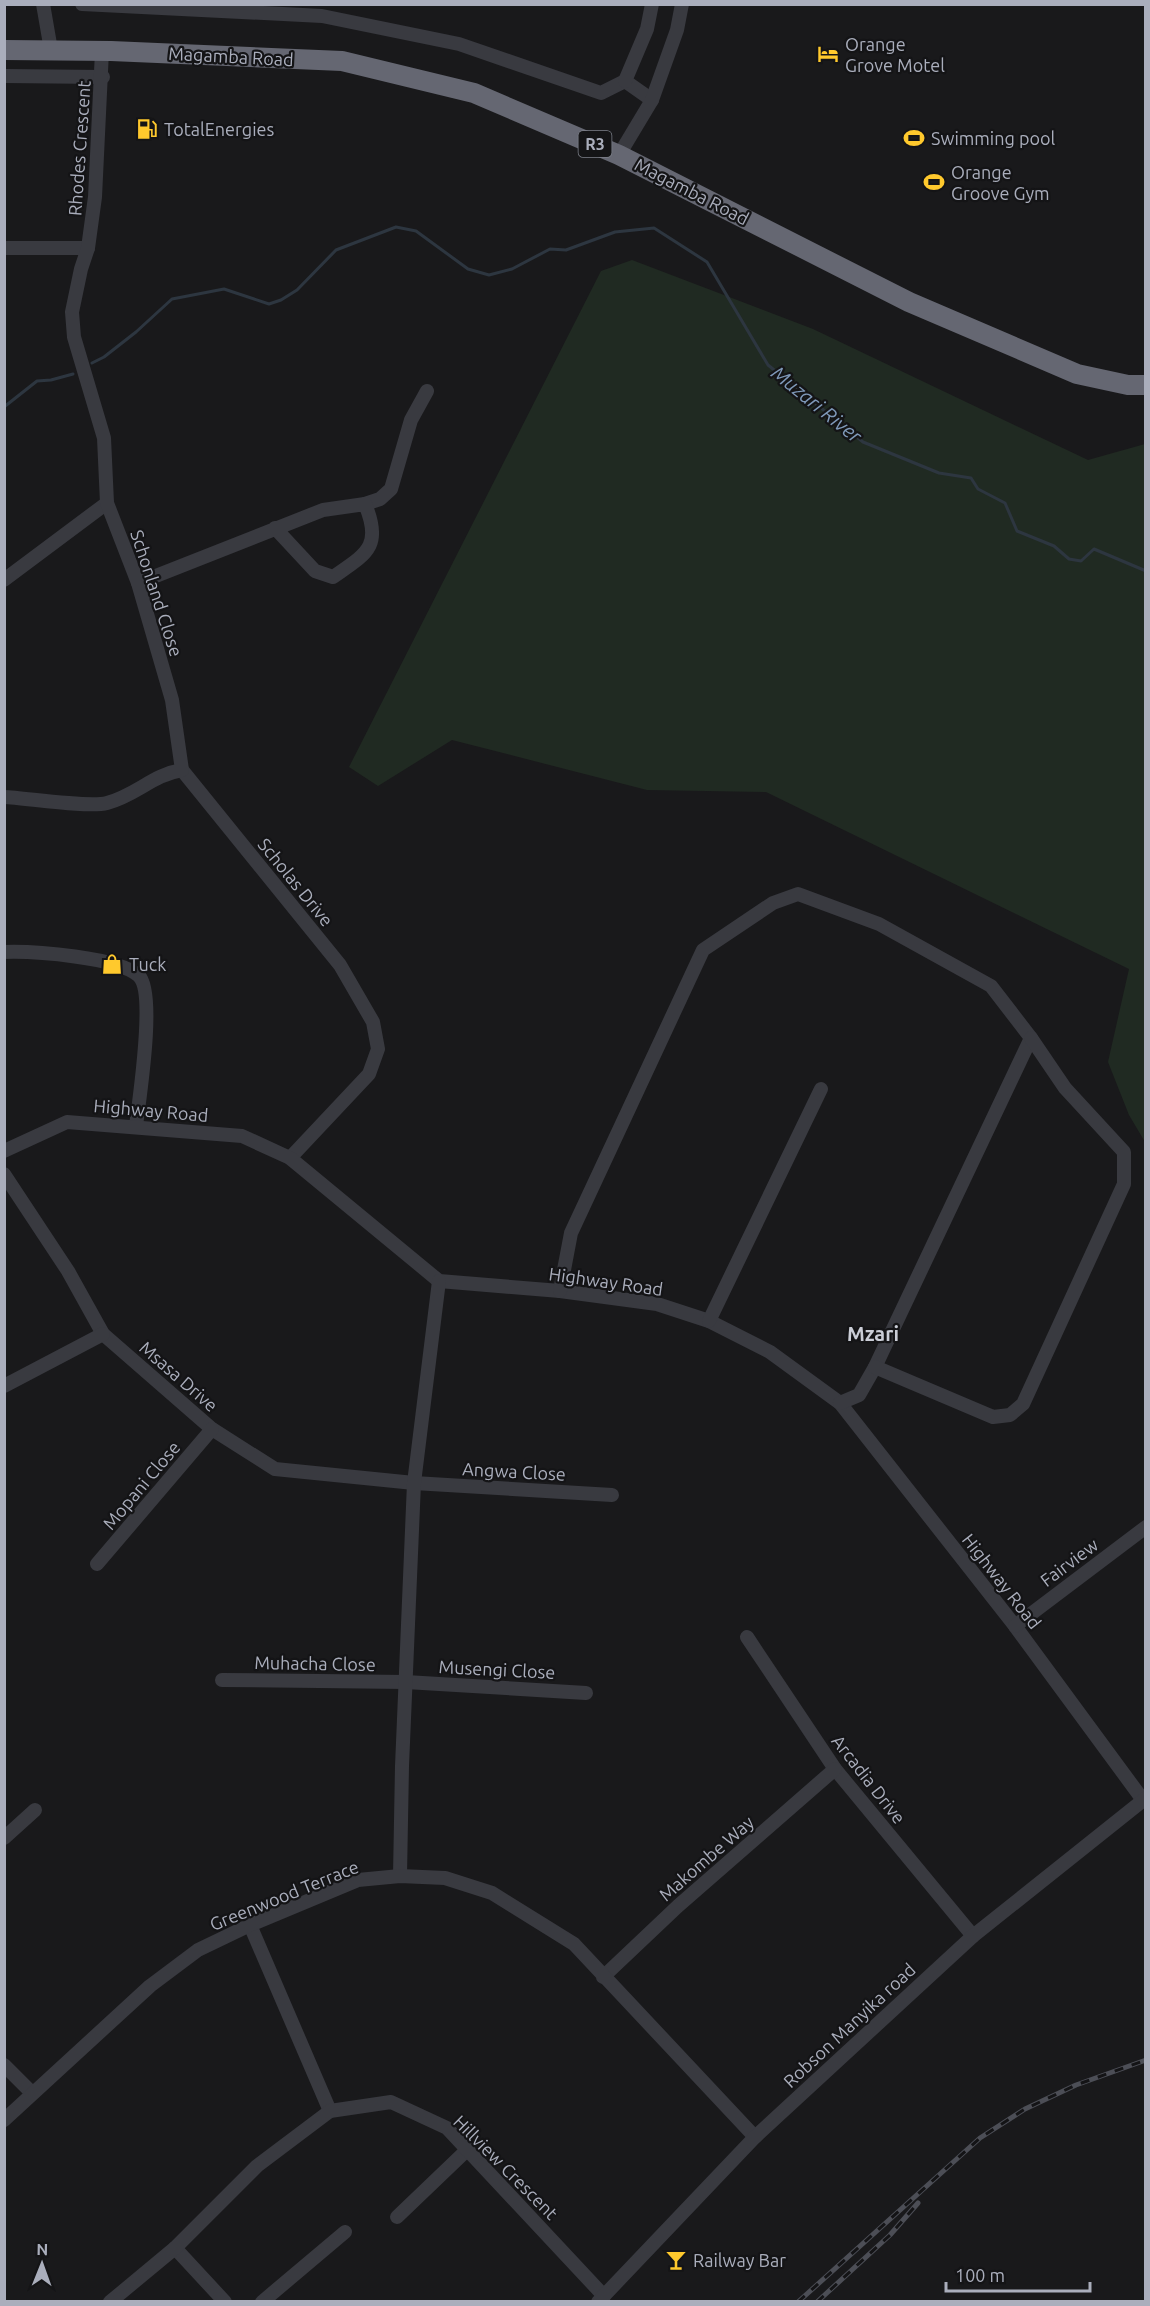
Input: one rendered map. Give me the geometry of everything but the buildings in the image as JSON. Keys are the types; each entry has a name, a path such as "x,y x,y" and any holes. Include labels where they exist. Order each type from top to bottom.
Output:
{"highway":[{"name":"Magamba Road","path":"4,50 102,51 342,61 474,93 619,155 909,302 1077,374 1128,385 1146,385"}],"street":[{"path":"43,4 51,50"},
{"path":"82,4 322,16 459,44 600,93 625,81 647,29 652,4"},
{"path":"619,155 652,100 677,30 682,4"},
{"name":"Rhodes Crescent","path":"88,248 95,197 103,77 102,51"},
{"path":"4,76 103,77"},
{"path":"625,81 652,100"},
{"path":"4,248 88,248"},
{"name":"Schonland Close","path":"88,248 72,312 74,337 104,438 107,503 138,583 172,700 182,770"},
{"path":"138,583 323,510 365,504 380,499 391,489 411,420 427,391"},
{"path":"4,580 107,503"},
{"path":"275,528 315,571 333,577 366,554 374,526 365,504"},
{"path":"4,796 104,804 130,795 164,773 182,770"},
{"name":"Scholas Drive","path":"182,770 340,964 373,1022 378,1049 369,1074 290,1158"},
{"path":"560,1291 572,1233 703,950 773,903 798,894 879,924 991,986 1031,1038 1065,1088 1124,1152 1124,1184 1023,1404 1010,1415 993,1417 875,1367"},
{"path":"4,952 102,960 138,976 146,990 147,1023 136,1126"},
{"path":"840,1403 859,1395 875,1367 1031,1038"},
{"path":"709,1321 820,1089"},
{"name":"Highway Road","path":"4,1151 67,1122 136,1126 242,1137 290,1158 439,1281 560,1291 657,1304 709,1321 770,1352 840,1403 1015,1626 1144,1799"},
{"name":"Msasa Drive","path":"4,1174 68,1271 103,1334 212,1429 275,1469 414,1483"},
{"path":"400,1875 414,1483 439,1281"},
{"path":"4,1386 103,1334"},
{"name":"Mopani Close","path":"97,1564 212,1429"},
{"name":"Angwa Close","path":"414,1483 612,1495"},
{"name":"Fairview","path":"1015,1626 1146,1527"},
{"name":"Arcadia Drive","path":"747,1637 835,1769 973,1936"},
{"name":"Muhacha Close","path":"222,1680 406,1682"},
{"name":"Musengi Close","path":"406,1682 586,1693"},
{"name":"Makombe Way","path":"603,1977 678,1906 835,1769"},
{"name":"Robson Manyika road","path":"601,2298 755,2137 973,1936 1144,1799"},
{"path":"4,1838 35,1810"},
{"name":"Greenwood Terrace","path":"4,2120 150,1986 198,1950 249,1925 358,1880 400,1875 445,1878 492,1893 574,1944 755,2137"},
{"path":"249,1925 330,2111"},
{"path":"4,2065 32,2093"},
{"name":"Hillview Crescent","path":"110,2301 175,2248 257,2166 330,2111 391,2102 447,2128 601,2298"},
{"path":"397,2217 468,2149"},
{"path":"262,2301 345,2232"},
{"path":"175,2248 225,2301"}],"shaded area":[{"path":"632,260 813,329 1088,460 1145,444 1145,1142 1129,1115 1108,1062 1129,969 766,792 647,790 452,740 378,786 349,767 601,271"}],"waterway":[{"name":"Muzari River","path":"92,363 104,357 136,332 172,299 224,289 269,304 297,290 336,250 396,227 416,231 468,269 489,275 512,269 550,249 566,250 615,232 654,228 707,262 768,365 863,442 939,473 971,478 978,489 1005,503 1017,531 1054,546 1069,559 1081,561 1094,549 1146,571"},
{"path":"4,407 37,381 73,374"}],"railway":[{"path":"798,2302 980,2138 1025,2109 1076,2085 1146,2060"},
{"path":"817,2302 890,2235 918,2203"}],"place":[{"name":"Orange Grove Motel","path":"828,54"},
{"name":"TotalEnergies","path":"147,129"},
{"name":"Swimming pool","path":"914,138"},
{"name":"Orange Groove Gym","path":"934,182"},
{"name":"Tuck","path":"112,964"},
{"name":"Railway Bar","path":"676,2260"}],"district":[{"name":"Mzari","path":"873,1333"}]}
